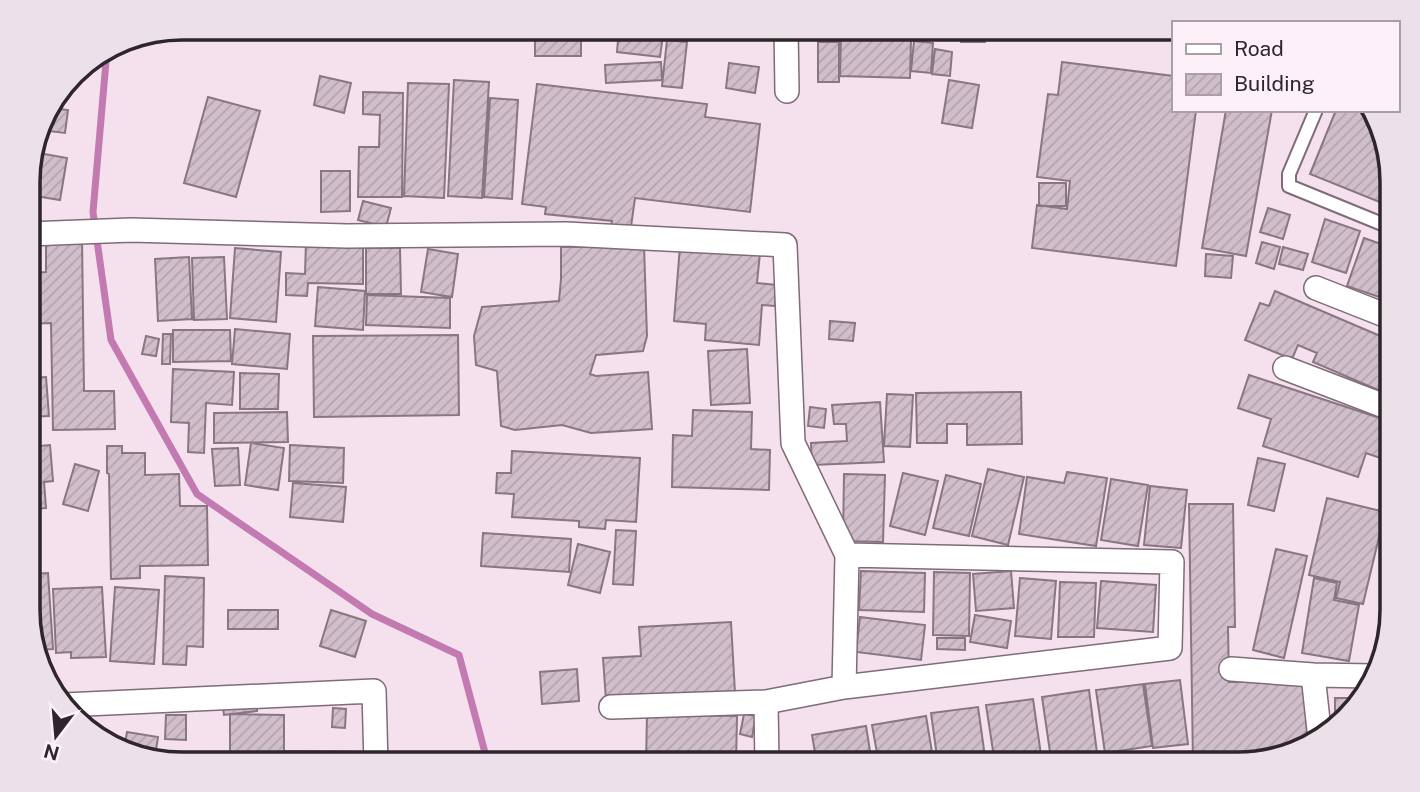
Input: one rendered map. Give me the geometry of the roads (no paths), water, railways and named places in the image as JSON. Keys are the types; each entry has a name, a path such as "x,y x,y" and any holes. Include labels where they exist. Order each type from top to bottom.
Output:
{"street":[{"path":"786,40 787,90"},
{"path":"40,233 131,230 348,236 566,233 785,245 793,443 847,555 844,687"},
{"path":"1316,288 1379,313"},
{"path":"1285,368 1379,404"},
{"path":"611,707 766,702 844,687 1170,648 1172,562 847,555"},
{"path":"1231,669 1363,677"},
{"path":"1313,675 1319,727"},
{"path":"91,704 374,691 376,752"},
{"path":"766,702 767,751"}],"lane":[{"path":"1315,112 1289,174 1289,186 1379,223"}],"waterway":[{"path":"106,63 93,212 111,340 197,494 372,614 459,655 485,752"}]}
